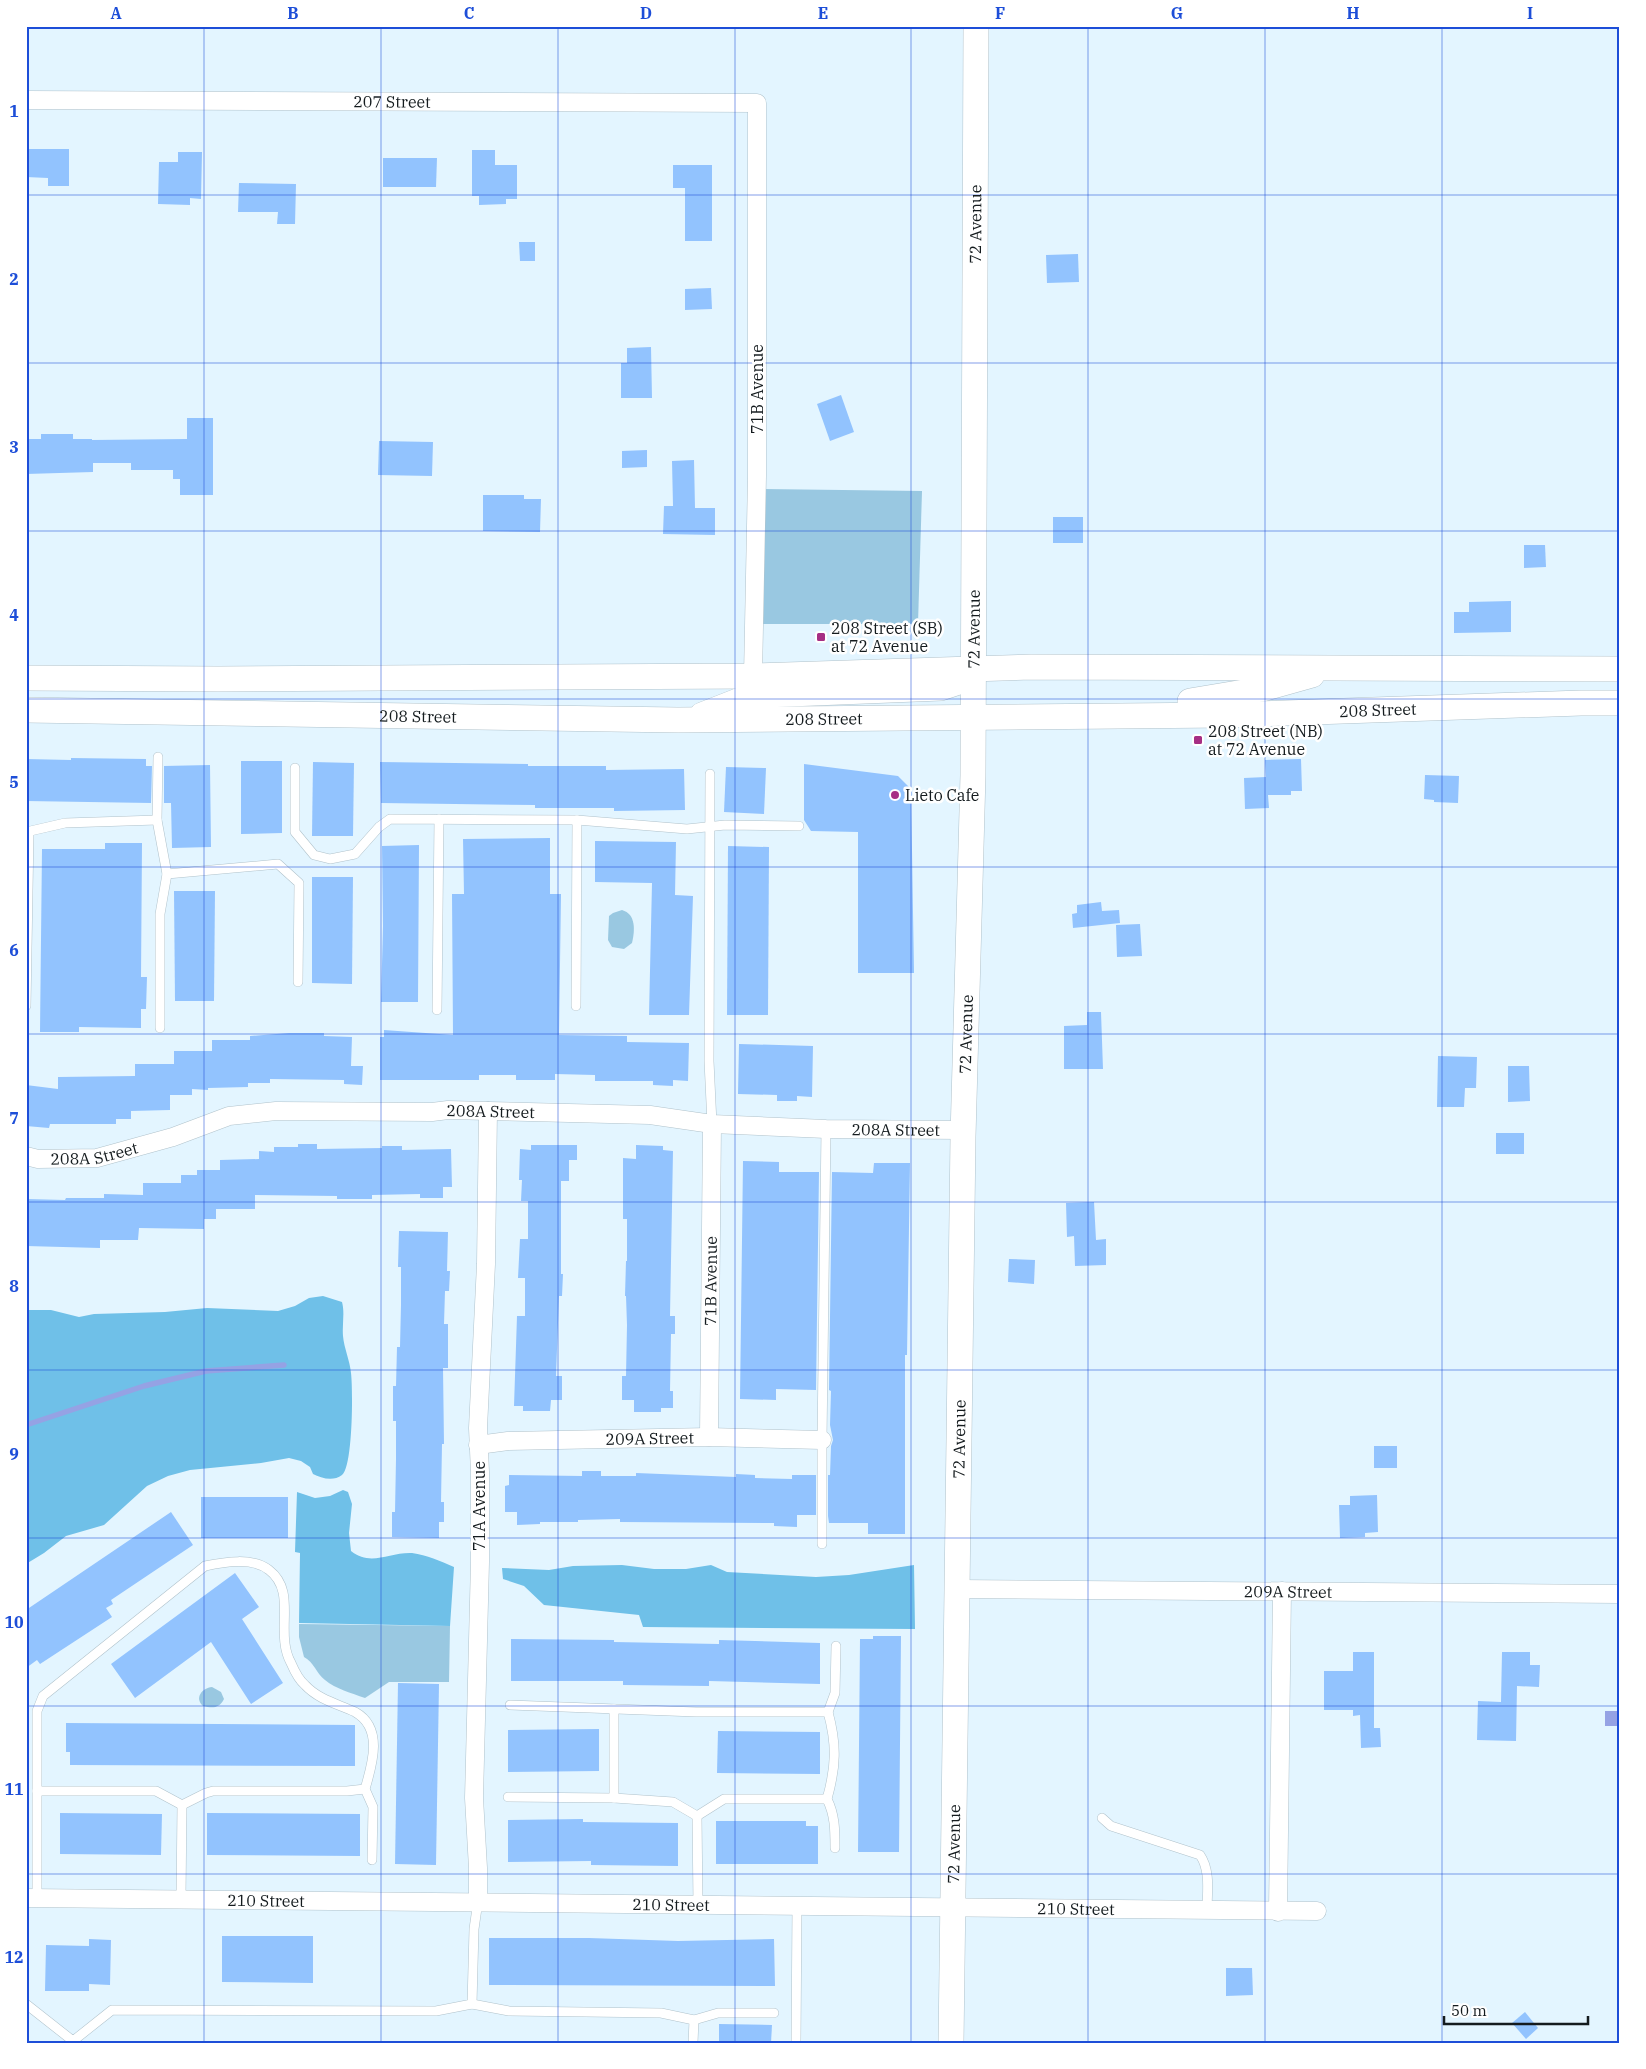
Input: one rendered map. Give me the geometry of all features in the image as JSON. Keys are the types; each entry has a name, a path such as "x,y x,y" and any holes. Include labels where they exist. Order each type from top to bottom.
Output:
{"main road":[{"name":"72 Avenue","path":"951,2043 964,1130 974,667 976,26"},
{"path":"678,720 709,714 748,697 764,695 941,688 956,683 974,667"},
{"path":"26,678 218,679 753,676 974,667 1620,669"},
{"path":"973,717 997,708 1030,700 1194,701 1262,689 1340,667"},
{"name":"208 Street","path":"26,710 678,720 1224,715 1620,703"}],"street":[{"name":"207 Street","path":"26,100 757,103"},
{"name":"71B Avenue","path":"753,676 757,476 757,103"},
{"name":"208A Street","path":"26,1156 38,1159 97,1158 173,1137 229,1116 267,1112 488,1111 650,1115 712,1124 826,1130 964,1130"},
{"name":"71A Avenue","path":"478,1901 474,1798 480,1562 480,1472 478,1445 486,1264 488,1111"},
{"name":"71B Avenue","path":"709,1437 712,1124"},
{"name":"209A Street","path":"478,1445 508,1442 709,1437 822,1440"},
{"name":"209A Street","path":"957,1589 1620,1594"},
{"path":"1278,1912 1282,1591"},
{"name":"210 Street","path":"32,1898 478,1901 1317,1911"}],"lane":[{"path":"158,757 157,820 167,874 160,914 160,1028"},
{"path":"295,768 295,832 314,855 330,859 355,854 379,827 390,819 577,820 687,829 725,825 800,826"},
{"path":"710,774 709,1061 712,1124"},
{"path":"437,1010 439,819"},
{"path":"26,1006 28,832 65,823 157,820"},
{"path":"576,1006 577,820"},
{"path":"167,874 278,864 299,883 298,982"},
{"path":"822,1544 826,1130"},
{"path":"32,1898 37,1791 37,1711 43,1696 206,1566 224,1562 252,1563 268,1569 282,1584 285,1604 283,1639 290,1661 304,1685 321,1697 362,1717 368,1725 373,1736 372,1764 365,1789 373,1807 372,1860"},
{"path":"835,1848 833,1811 827,1799 836,1758 834,1734 828,1712 835,1693 836,1646"},
{"path":"510,1706 614,1710 828,1712"},
{"path":"614,1710 614,1798"},
{"path":"182,1806 206,1793 214,1791 347,1792 365,1789"},
{"path":"37,1791 156,1792 182,1806"},
{"path":"508,1797 614,1798 673,1802 697,1816"},
{"path":"697,1816 724,1799 827,1799"},
{"path":"181,1898 182,1806"},
{"path":"697,1816 698,1905"},
{"path":"1102,1818 1111,1826 1200,1855 1205,1862 1207,1871 1206,1911"},
{"path":"472,2004 474,1929 478,1901"},
{"path":"796,2043 797,1906"},
{"path":"26,2004 74,2042 112,2010 436,2011 472,2004 509,2010 661,2013 694,2020 718,2013 774,2013"},
{"path":"693,2043 694,2020"}],"shaded area":[{"path":"763,489 922,491 918,624 763,624"},
{"path":"622,910 630,915 634,928 632,943 624,949 612,947 608,940 609,916"},
{"path":"323,1296 342,1302 343,1336 351,1373 352,1410 350,1443 346,1469 342,1475 331,1479 320,1477 313,1474 310,1467 301,1461 289,1458 261,1463 190,1470 168,1476 147,1486 104,1525 66,1536 26,1564 26,1310 51,1310 79,1317 94,1314 165,1312 207,1308 278,1311 295,1306 309,1298"},
{"path":"343,1490 348,1492 352,1504 349,1533 351,1551 358,1556 380,1558 412,1553 454,1567 450,1626 299,1623 300,1553 295,1552 297,1492 315,1498 330,1496"},
{"path":"622,1565 654,1569 686,1569 711,1565 727,1572 816,1577 849,1575 914,1565 915,1629 643,1627 639,1615 544,1605 524,1586 503,1579 502,1568 549,1570 573,1566"},
{"path":"299,1624 450,1626 449,1682 389,1682 365,1698 344,1690 325,1680 304,1657 299,1637"},
{"path":"212,1687 221,1692 224,1699 220,1705 215,1707 203,1706 199,1700 200,1694 205,1689"},
{"path":"1605,1711 1620,1711 1620,1726 1605,1726"}],"building":[{"path":"26,149 69,149 69,186 48,186 48,178 26,177"},
{"path":"472,150 495,150 495,165 517,165 517,199 506,199 506,204 479,205 479,196 472,196"},
{"path":"178,152 202,152 201,199 190,198 190,205 158,204 159,162 178,162"},
{"path":"383,158 437,158 436,187 383,187"},
{"path":"673,165 712,165 712,241 685,241 685,188 673,188"},
{"path":"239,183 296,184 295,224 277,224 278,212 238,212"},
{"path":"519,242 535,242 535,261 520,261"},
{"path":"1078,254 1079,282 1047,283 1046,255"},
{"path":"711,288 712,309 685,310 685,289"},
{"path":"651,347 652,398 621,398 621,363 627,363 627,348"},
{"path":"841,395 854,432 830,441 817,404"},
{"path":"187,418 213,418 213,495 180,495 180,479 173,479 173,470 131,470 131,463 93,463 93,472 26,474 26,439 41,439 41,434 73,434 73,439 92,440 187,439"},
{"path":"379,441 433,442 432,476 378,475"},
{"path":"647,450 647,467 622,468 622,451"},
{"path":"694,460 695,508 715,508 715,535 663,534 664,506 673,506 672,461"},
{"path":"483,495 524,495 524,499 541,499 540,532 483,531"},
{"path":"1053,517 1083,517 1083,543 1053,543"},
{"path":"1524,545 1545,545 1546,567 1524,568"},
{"path":"1511,601 1511,632 1454,633 1454,612 1469,612 1469,602"},
{"path":"71,758 146,759 146,766 152,766 151,803 26,801 26,759 71,760"},
{"path":"1301,759 1302,791 1291,791 1291,795 1268,795 1269,808 1245,809 1244,778 1266,777 1265,760"},
{"path":"241,761 282,761 282,833 241,834"},
{"path":"313,762 354,763 353,836 312,836"},
{"path":"380,762 606,766 606,770 684,769 685,810 614,811 614,808 535,808 535,805 381,803"},
{"path":"804,764 898,776 911,789 914,973 858,973 858,832 811,831 804,820"},
{"path":"210,765 211,847 172,848 171,803 164,803 164,766"},
{"path":"726,767 766,768 764,814 724,812"},
{"path":"1425,775 1459,776 1458,803 1434,802 1434,800 1424,799"},
{"path":"550,838 550,894 561,894 559,1035 627,1036 627,1042 689,1043 688,1081 673,1080 673,1086 653,1085 653,1081 595,1081 595,1075 555,1074 555,1080 516,1080 516,1075 479,1075 479,1080 380,1080 380,1037 384,1037 384,1030 453,1035 452,894 464,894 463,839"},
{"path":"595,841 676,842 675,895 693,896 689,1015 649,1015 652,883 595,882"},
{"path":"105,843 142,843 141,977 147,977 146,1009 141,1009 141,1028 79,1027 79,1032 40,1032 42,849 105,849"},
{"path":"419,845 418,1002 381,1002 383,926 382,846"},
{"path":"728,846 769,847 768,1015 727,1015"},
{"path":"312,877 353,877 352,984 312,983"},
{"path":"174,891 215,891 214,1001 175,1001"},
{"path":"1101,902 1102,911 1119,910 1120,923 1073,928 1072,914 1077,913 1077,905"},
{"path":"1140,924 1142,956 1117,957 1116,925"},
{"path":"1087,1012 1101,1012 1103,1069 1064,1069 1064,1026 1087,1025"},
{"path":"324,1033 324,1036 352,1037 351,1066 363,1066 362,1085 344,1084 344,1080 270,1079 270,1083 248,1083 248,1087 208,1088 208,1090 192,1089 192,1095 170,1095 170,1110 131,1111 131,1119 116,1119 116,1124 50,1124 49,1128 26,1126 26,1085 58,1089 58,1077 135,1076 135,1064 174,1064 174,1051 212,1051 212,1040 250,1040 250,1036"},
{"path":"739,1044 813,1046 812,1097 797,1096 797,1101 777,1101 777,1095 738,1094"},
{"path":"1438,1056 1477,1057 1476,1088 1465,1088 1464,1107 1437,1107"},
{"path":"1508,1066 1529,1066 1530,1101 1508,1102"},
{"path":"1496,1133 1524,1133 1524,1154 1496,1154"},
{"path":"298,1144 317,1144 317,1149 402,1146 402,1150 451,1149 452,1187 443,1187 443,1198 420,1198 420,1194 372,1195 372,1199 337,1199 337,1196 255,1195 255,1209 216,1209 216,1219 204,1219 204,1229 139,1228 138,1240 100,1240 100,1248 26,1246 26,1199 104,1198 104,1194 143,1195 143,1183 181,1183 181,1175 197,1175 197,1170 220,1170 220,1160 259,1159 259,1151 274,1152 274,1147 298,1147"},
{"path":"531,1145 577,1145 577,1160 569,1160 569,1181 561,1181 561,1274 563,1274 562,1296 559,1296 556,1376 562,1376 562,1400 551,1400 550,1411 523,1411 523,1406 514,1406 517,1316 525,1316 525,1278 518,1278 520,1239 528,1239 528,1201 521,1201 522,1180 519,1180 520,1149 531,1150"},
{"path":"636,1145 663,1146 663,1150 673,1151 670,1316 675,1316 675,1334 671,1334 670,1391 673,1391 673,1408 661,1408 661,1412 634,1412 634,1400 622,1400 622,1376 626,1376 627,1325 625,1296 627,1219 623,1219 623,1158 636,1159"},
{"path":"743,1161 779,1162 779,1172 819,1172 816,1390 776,1389 776,1400 740,1399"},
{"path":"874,1163 910,1163 907,1355 905,1355 905,1534 868,1534 868,1523 829,1523 828,1516 828,1475 830,1475 833,1440 830,1425 831,1391 829,1390 832,1172 873,1173"},
{"path":"1094,1202 1096,1240 1106,1239 1106,1265 1075,1266 1074,1236 1067,1237 1066,1203"},
{"path":"399,1231 448,1232 447,1271 450,1271 449,1291 445,1291 444,1324 448,1324 448,1368 443,1368 444,1444 442,1444 441,1502 444,1502 444,1522 439,1522 439,1538 392,1537 392,1512 395,1512 396,1459 396,1421 393,1421 393,1386 396,1386 397,1347 400,1347 401,1305 401,1267 398,1267"},
{"path":"1009,1259 1035,1260 1034,1284 1008,1282"},
{"path":"1374,1446 1397,1446 1397,1468 1374,1468"},
{"path":"582,1471 601,1471 601,1476 636,1476 636,1473 736,1477 736,1474 755,1475 755,1478 792,1479 792,1475 816,1475 816,1515 797,1515 797,1527 774,1526 774,1523 620,1522 620,1519 540,1522 540,1524 517,1525 517,1512 505,1512 505,1486 509,1485 509,1475 582,1476"},
{"path":"1377,1495 1378,1532 1365,1533 1365,1537 1340,1538 1339,1505 1350,1505 1350,1496"},
{"path":"201,1497 288,1497 288,1538 201,1538"},
{"path":"171,1512 193,1545 111,1600 113,1604 106,1608 112,1617 40,1664 37,1660 26,1668 26,1610"},
{"path":"235,1573 259,1607 242,1619 283,1683 251,1704 211,1642 135,1698 111,1664"},
{"path":"873,1636 901,1636 899,1852 858,1852 860,1639 873,1639"},
{"path":"511,1639 719,1644 719,1640 820,1643 820,1684 709,1681 709,1686 623,1685 623,1681 511,1681"},
{"path":"1353,1652 1374,1652 1374,1728 1380,1728 1381,1747 1361,1748 1360,1715 1353,1716 1353,1710 1324,1710 1324,1671 1353,1671"},
{"path":"1502,1652 1530,1652 1530,1665 1540,1665 1539,1687 1517,1686 1516,1741 1477,1740 1478,1701 1501,1702"},
{"path":"398,1683 439,1684 436,1865 395,1864"},
{"path":"66,1723 355,1725 355,1766 70,1765 70,1752 66,1752"},
{"path":"599,1729 599,1771 508,1772 508,1730"},
{"path":"718,1731 820,1732 820,1774 717,1773"},
{"path":"60,1813 162,1814 161,1855 60,1854"},
{"path":"207,1813 360,1814 360,1856 207,1855"},
{"path":"583,1819 583,1822 678,1823 678,1866 591,1865 591,1861 508,1862 508,1820"},
{"path":"716,1821 806,1821 806,1826 818,1826 818,1864 716,1864"},
{"path":"222,1936 313,1936 313,1983 222,1982"},
{"path":"489,1938 589,1938 678,1941 774,1939 775,1986 489,1985"},
{"path":"89,1939 111,1940 110,1985 89,1984 89,1991 45,1991 46,1945 89,1946"},
{"path":"1226,1968 1252,1968 1253,1995 1226,1996"},
{"path":"1525,2012 1538,2028 1526,2039 1512,2023"},
{"path":"719,2024 772,2025 771,2043 719,2043"}],"waterway":[{"path":"26,1425 144,1386 206,1371 284,1365"}],"place":[{"name":"208 Street (SB) at 72 Avenue","path":"821,637"},
{"name":"208 Street (NB) at 72 Avenue","path":"1198,740"},
{"name":"Lieto Cafe","path":"895,795"}]}
